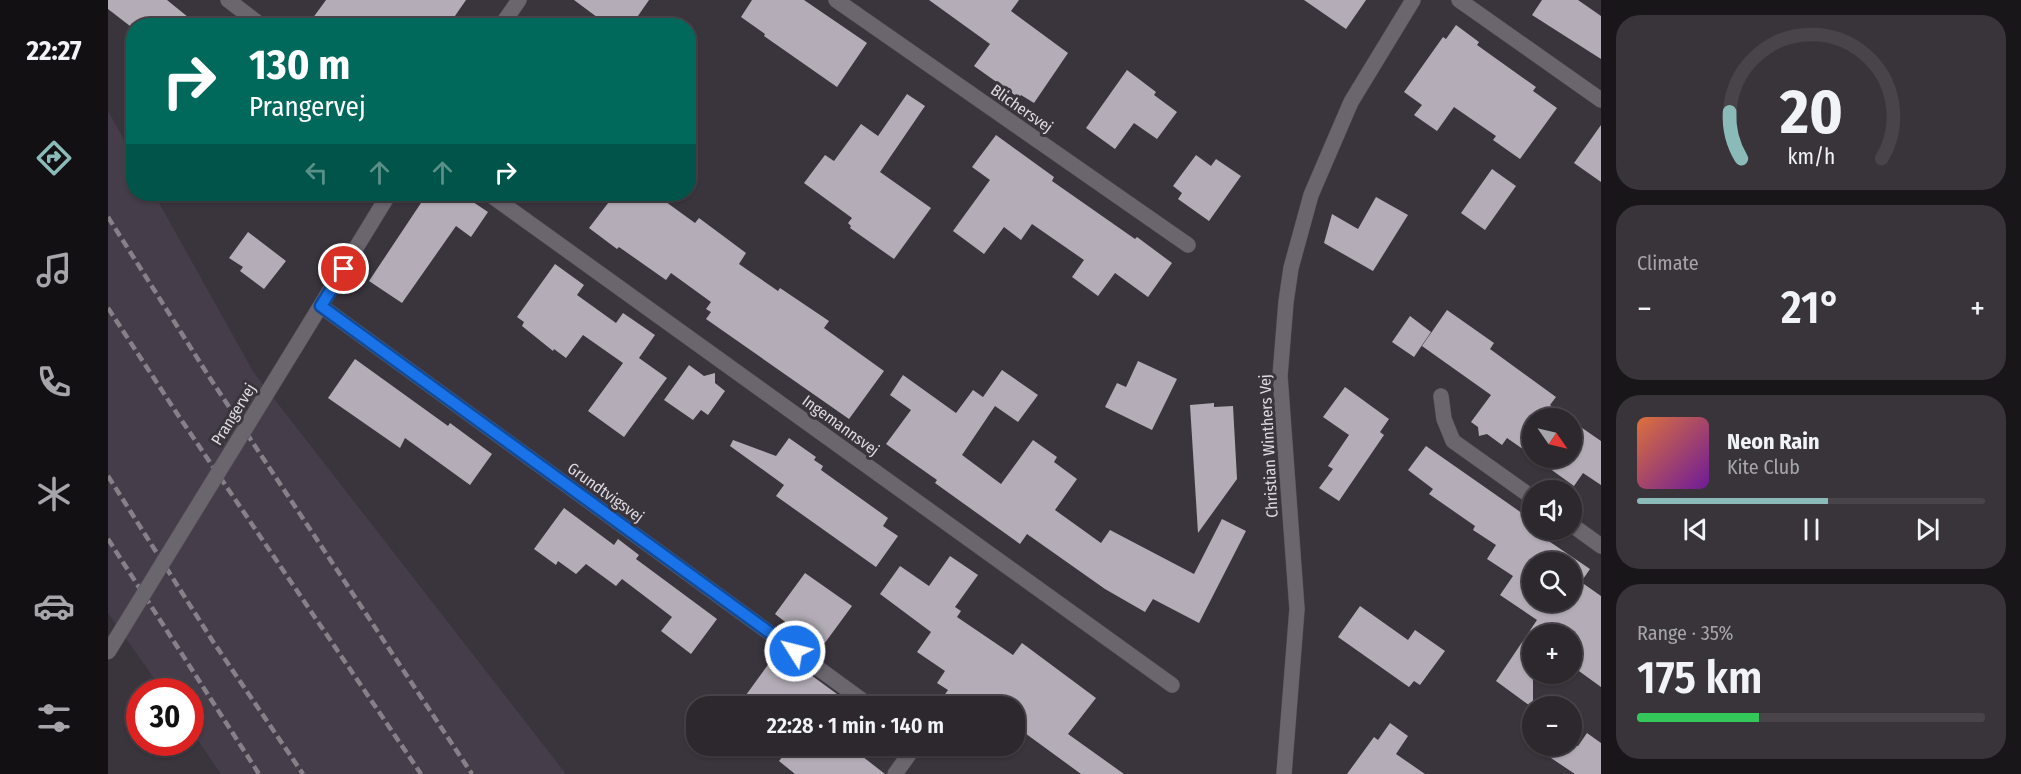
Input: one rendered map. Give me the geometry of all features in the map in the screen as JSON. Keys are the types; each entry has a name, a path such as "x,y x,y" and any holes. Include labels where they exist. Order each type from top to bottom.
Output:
{"street":[{"path":"228,0 252,18"},
{"path":"507,18 519,0"},
{"name":"Blichersvej","path":"836,0 1188,245"},
{"name":"Christian Winthers Vej","path":"1284,774 1296,609 1280,376 1291,268 1311,195 1351,102 1413,0"},
{"path":"1459,0 1601,100"},
{"name":"Prangervej","path":"108,652 385,201"},
{"name":"Ingemannsvej","path":"499,201 1172,685"},
{"name":"Grundtvigsvej","path":"321,306 856,696"},
{"path":"1441,396 1444,419 1453,441 1522,490"},
{"path":"1582,532 1601,546"},
{"path":"895,774 908,756"}],"shaded area":[{"path":"108,111 126,143 126,201 158,201 254,373 566,774 221,774 204,749 204,678 154,678 108,613"}],"building":[{"path":"108,0 167,0 189,18 126,18 126,23 108,9"},
{"path":"326,0 466,0 454,18 313,18"},
{"path":"574,0 649,0 637,18 598,18"},
{"path":"752,0 804,0 867,43 837,87 764,36 765,34 741,17"},
{"path":"929,0 1019,0 1011,11 1068,53 1034,103 1021,95 1019,98 974,66 990,44"},
{"path":"1304,0 1366,0 1346,29"},
{"path":"1542,0 1578,0 1601,16 1601,59 1532,15"},
{"path":"1456,25 1479,42 1477,45 1536,87 1533,91 1557,108 1520,159 1493,140 1496,136 1454,107 1437,131 1414,115 1422,105 1404,92 1443,37 1446,39"},
{"path":"1127,70 1156,92 1154,95 1177,112 1157,139 1134,123 1115,149 1086,128"},
{"path":"907,94 925,106 880,172 931,208 894,259 850,228 848,223 852,218 804,183 825,155 834,161 861,124 878,136"},
{"path":"1601,125 1601,182 1574,163"},
{"path":"996,135 1054,177 1052,181 1172,263 1148,297 1115,273 1098,296 1072,277 1084,260 1032,224 1021,240 1004,227 984,254 953,231 990,180 972,167"},
{"path":"1196,155 1211,166 1216,159 1241,176 1209,221 1178,199 1182,193 1173,186"},
{"path":"1492,169 1516,186 1485,230 1461,213"},
{"path":"1376,197 1408,215 1373,271 1324,243 1332,214 1358,229"},
{"path":"422,201 472,201 488,212 471,237 456,226 402,303 369,281"},
{"path":"610,201 665,201 695,223 699,218 746,253 739,264 778,291 780,288 829,321 824,328 884,371 849,419 706,319 711,312 706,309 711,302 671,273 666,280 589,228"},
{"path":"248,232 286,261 264,289 240,271 243,267 229,258"},
{"path":"555,264 584,285 577,295 616,323 623,313 655,335 639,358 667,378 624,437 588,411 623,363 583,335 566,358 554,349 553,351 522,326 524,322 517,317"},
{"path":"1447,310 1494,343 1490,349 1556,397 1550,405 1554,408 1522,408 1522,448 1507,438 1502,445 1487,434 1479,436 1478,427 1471,422 1491,395 1422,346"},
{"path":"1410,316 1431,332 1414,357 1392,342"},
{"path":"355,359 448,426 450,423 492,454 470,485 405,438 400,448 328,398"},
{"path":"1138,361 1177,379 1152,430 1105,407 1117,383 1126,387"},
{"path":"689,365 704,376 715,373 715,383 725,391 708,415 701,410 693,420 664,400"},
{"path":"1002,370 1038,395 1018,422 995,406 962,455 1001,484 1033,440 1057,457 1054,462 1077,479 1055,510 1101,543 1110,530 1194,574 1222,519 1246,531 1199,623 1153,599 1145,612 1105,589 1027,534 1020,544 935,483 937,480 886,444 911,410 890,395 903,375 956,413 973,390 983,397"},
{"path":"1345,387 1389,419 1380,432 1384,435 1339,501 1319,488 1333,469 1328,466 1349,435 1323,417"},
{"path":"1214,403 1214,407 1233,406 1237,479 1198,533 1190,405"},
{"path":"1582,428 1601,441 1601,485 1583,473 1578,480 1566,480 1549,468 1582,468"},
{"path":"789,438 816,457 814,460 823,466 821,470 888,518 883,526 898,536 876,567 776,496 784,485 730,446 733,440 776,456"},
{"path":"1426,446 1522,513 1522,540 1547,540 1565,552 1522,552 1522,610 1500,595 1513,576 1487,559 1496,545 1473,530 1475,526 1429,494 1433,489 1408,470"},
{"path":"564,508 614,545 618,539 639,555 636,559 717,619 691,654 661,631 672,617 622,579 616,586 586,564 576,574 558,561 556,565 534,549"},
{"path":"950,556 978,575 955,607 961,611 957,617 1013,655 1022,643 1096,698 1068,734 1124,774 1081,774 1025,733 1025,696 944,696 948,690 937,683 945,671 917,652 931,632 880,594 900,566 929,586"},
{"path":"1582,564 1590,569 1582,581"},
{"path":"805,573 852,606 816,655 789,635 793,628 775,614"},
{"path":"1582,583 1601,596 1601,687 1582,673 1582,624 1534,624 1537,620 1525,612 1582,612"},
{"path":"1360,606 1408,640 1415,630 1445,651 1420,685 1414,681 1409,687 1338,637"},
{"path":"1522,642 1522,684 1533,684 1533,696 1522,696 1522,700 1496,681"},
{"path":"778,651 837,694 836,696 746,695"},
{"path":"1390,723 1408,736 1396,754 1425,774 1347,774 1374,737 1378,740"},
{"path":"1587,733 1601,743 1601,774 1575,774 1548,756 1582,756 1582,740"},
{"path":"783,756 862,756 885,774 795,774 779,761"}],"railway":[{"path":"108,217 208,375 472,774"},
{"path":"108,308 421,774"},
{"path":"108,476 212,640 303,774"},
{"path":"108,539 259,774"}],"route":[{"path":"344,269 321,306 795,651"}]}
